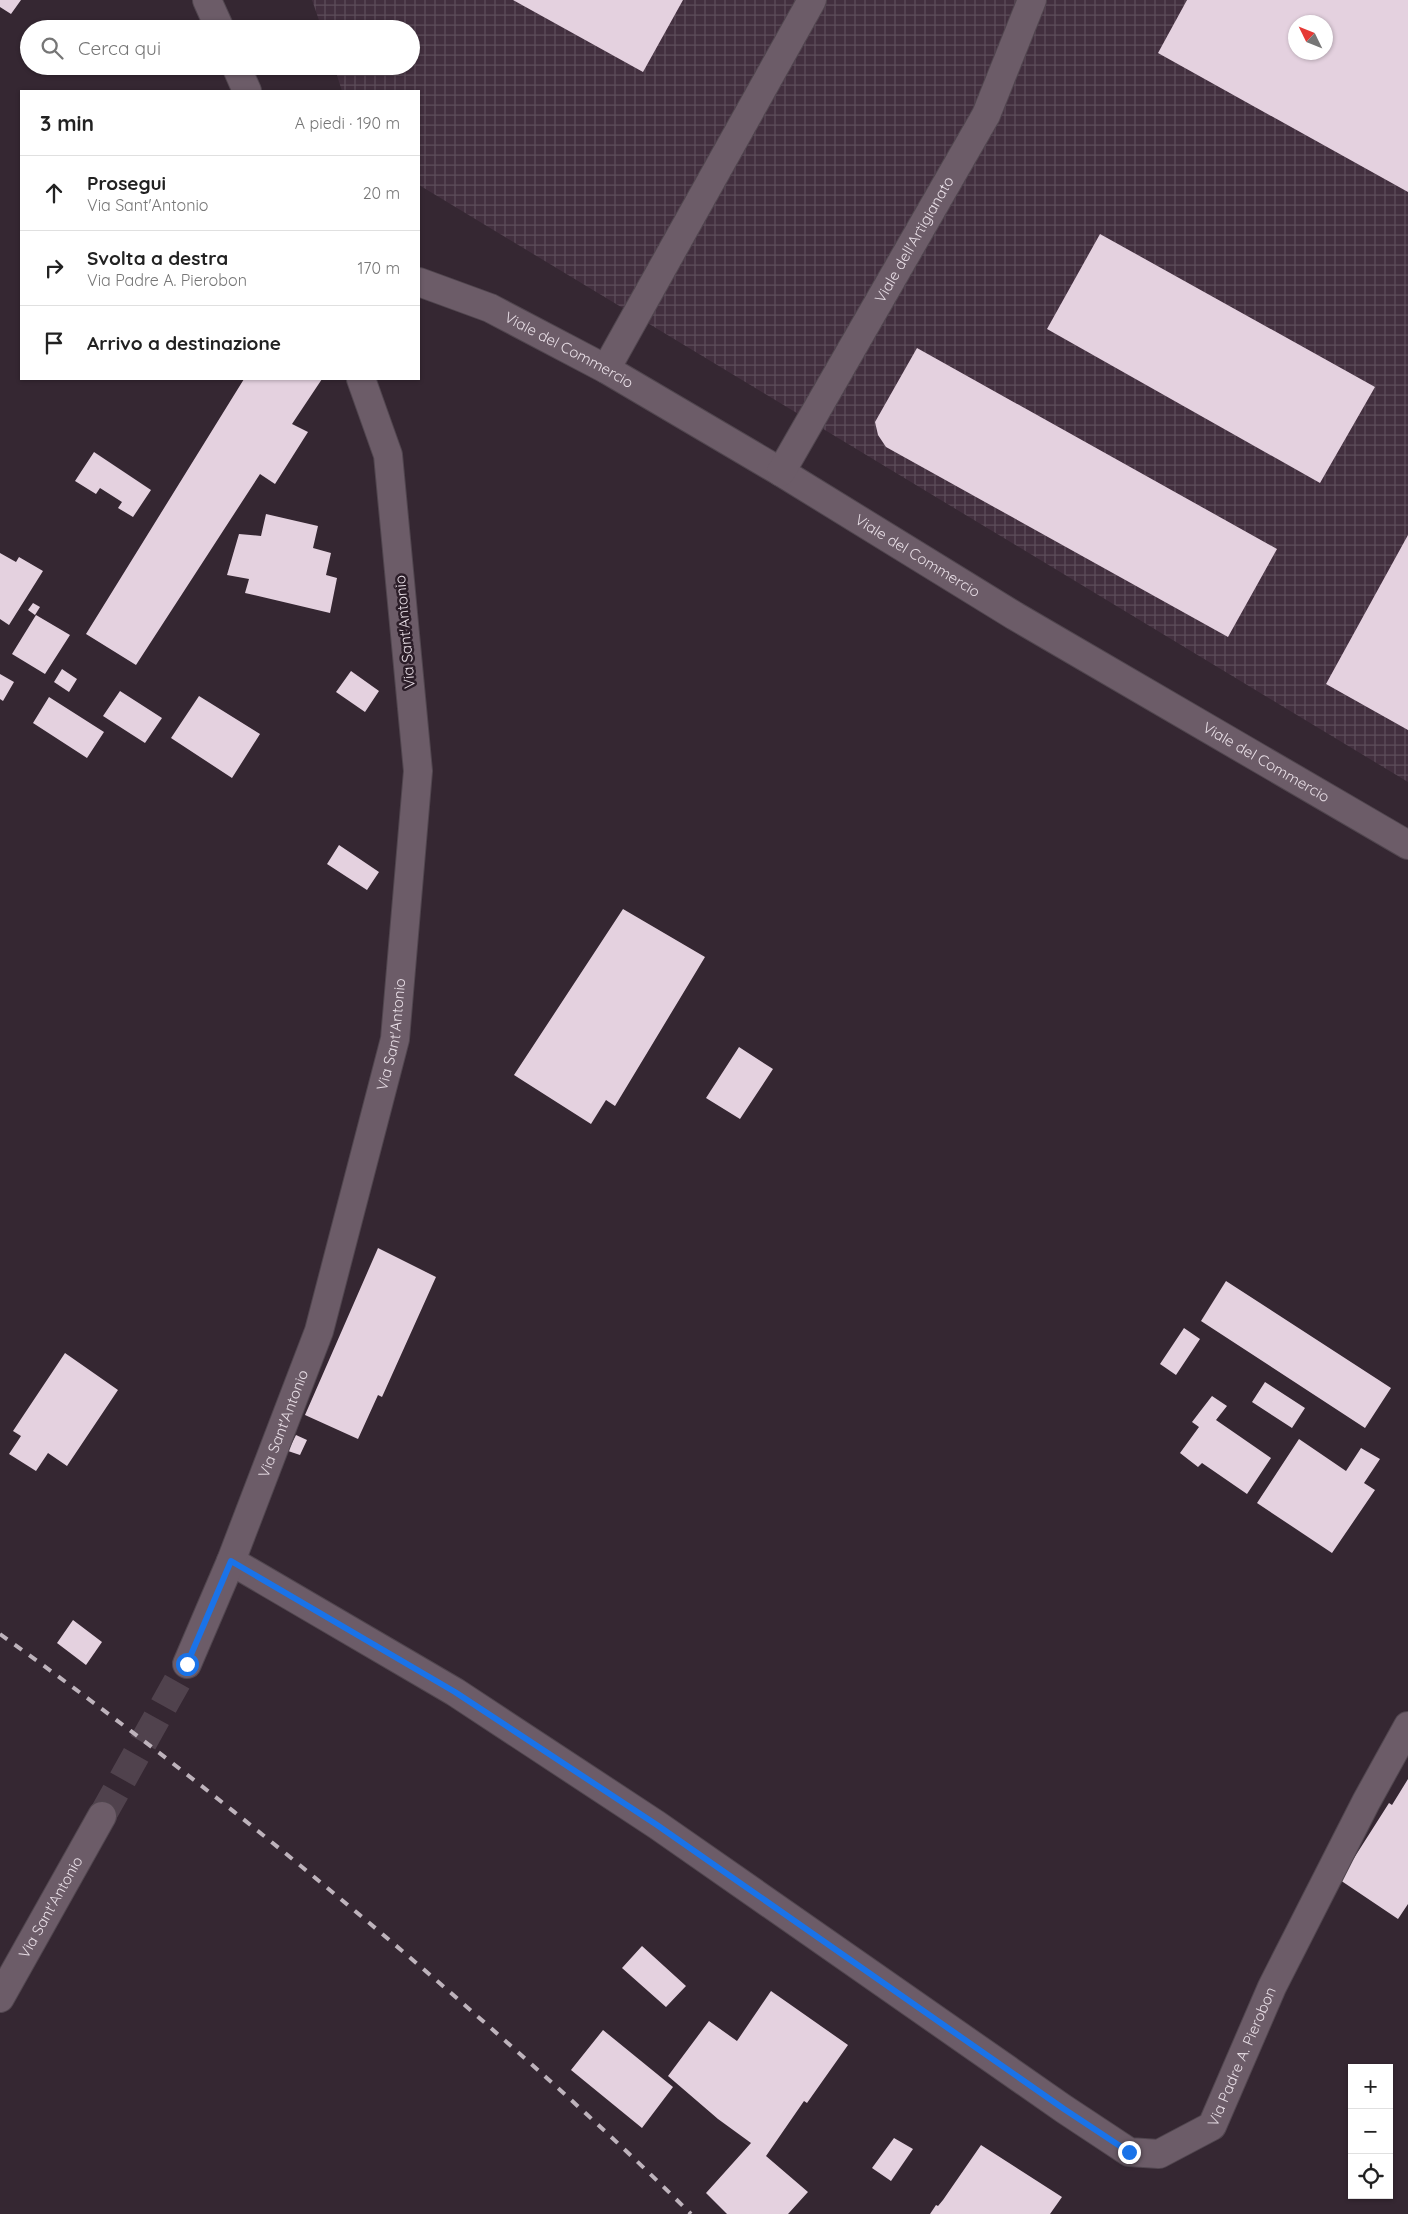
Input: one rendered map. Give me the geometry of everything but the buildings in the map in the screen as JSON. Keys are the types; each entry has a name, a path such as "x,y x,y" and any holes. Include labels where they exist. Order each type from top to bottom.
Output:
{"street":[{"path":"207,0 216,20"},
{"path":"606,369 812,0"},
{"name":"Viale dell'Artigianato","path":"781,472 986,115 1032,0"},
{"path":"240,75 247,90"},
{"name":"Viale del Commercio","path":"420,282 490,308 606,369 781,472 1015,616 1408,845"},
{"name":"Via Sant'Antonio","path":"187,1664 231,1561 319,1331 394,1039 418,771 388,455 361,380"},
{"name":"Via Padre A. Pierobon","path":"231,1561 455,1692 657,1825 1064,2109 1129,2152 1159,2154 1212,2126 1272,1987 1366,1802 1408,1726"},
{"name":"Via Sant'Antonio","path":"0,1998 102,1816"}],"shaded area":[{"path":"312,0 1408,0 1408,782 420,186 420,90 342,90 337,75 420,75 420,20 319,20"}],"tunnel":[{"path":"102,1816 187,1664"}],"railway":[{"path":"0,1634 230,1808 341,1900 543,2074 633,2157 691,2214"}],"route":[{"path":"187,1664 231,1561 455,1692 657,1825 834,1950 1129,2152"}]}
